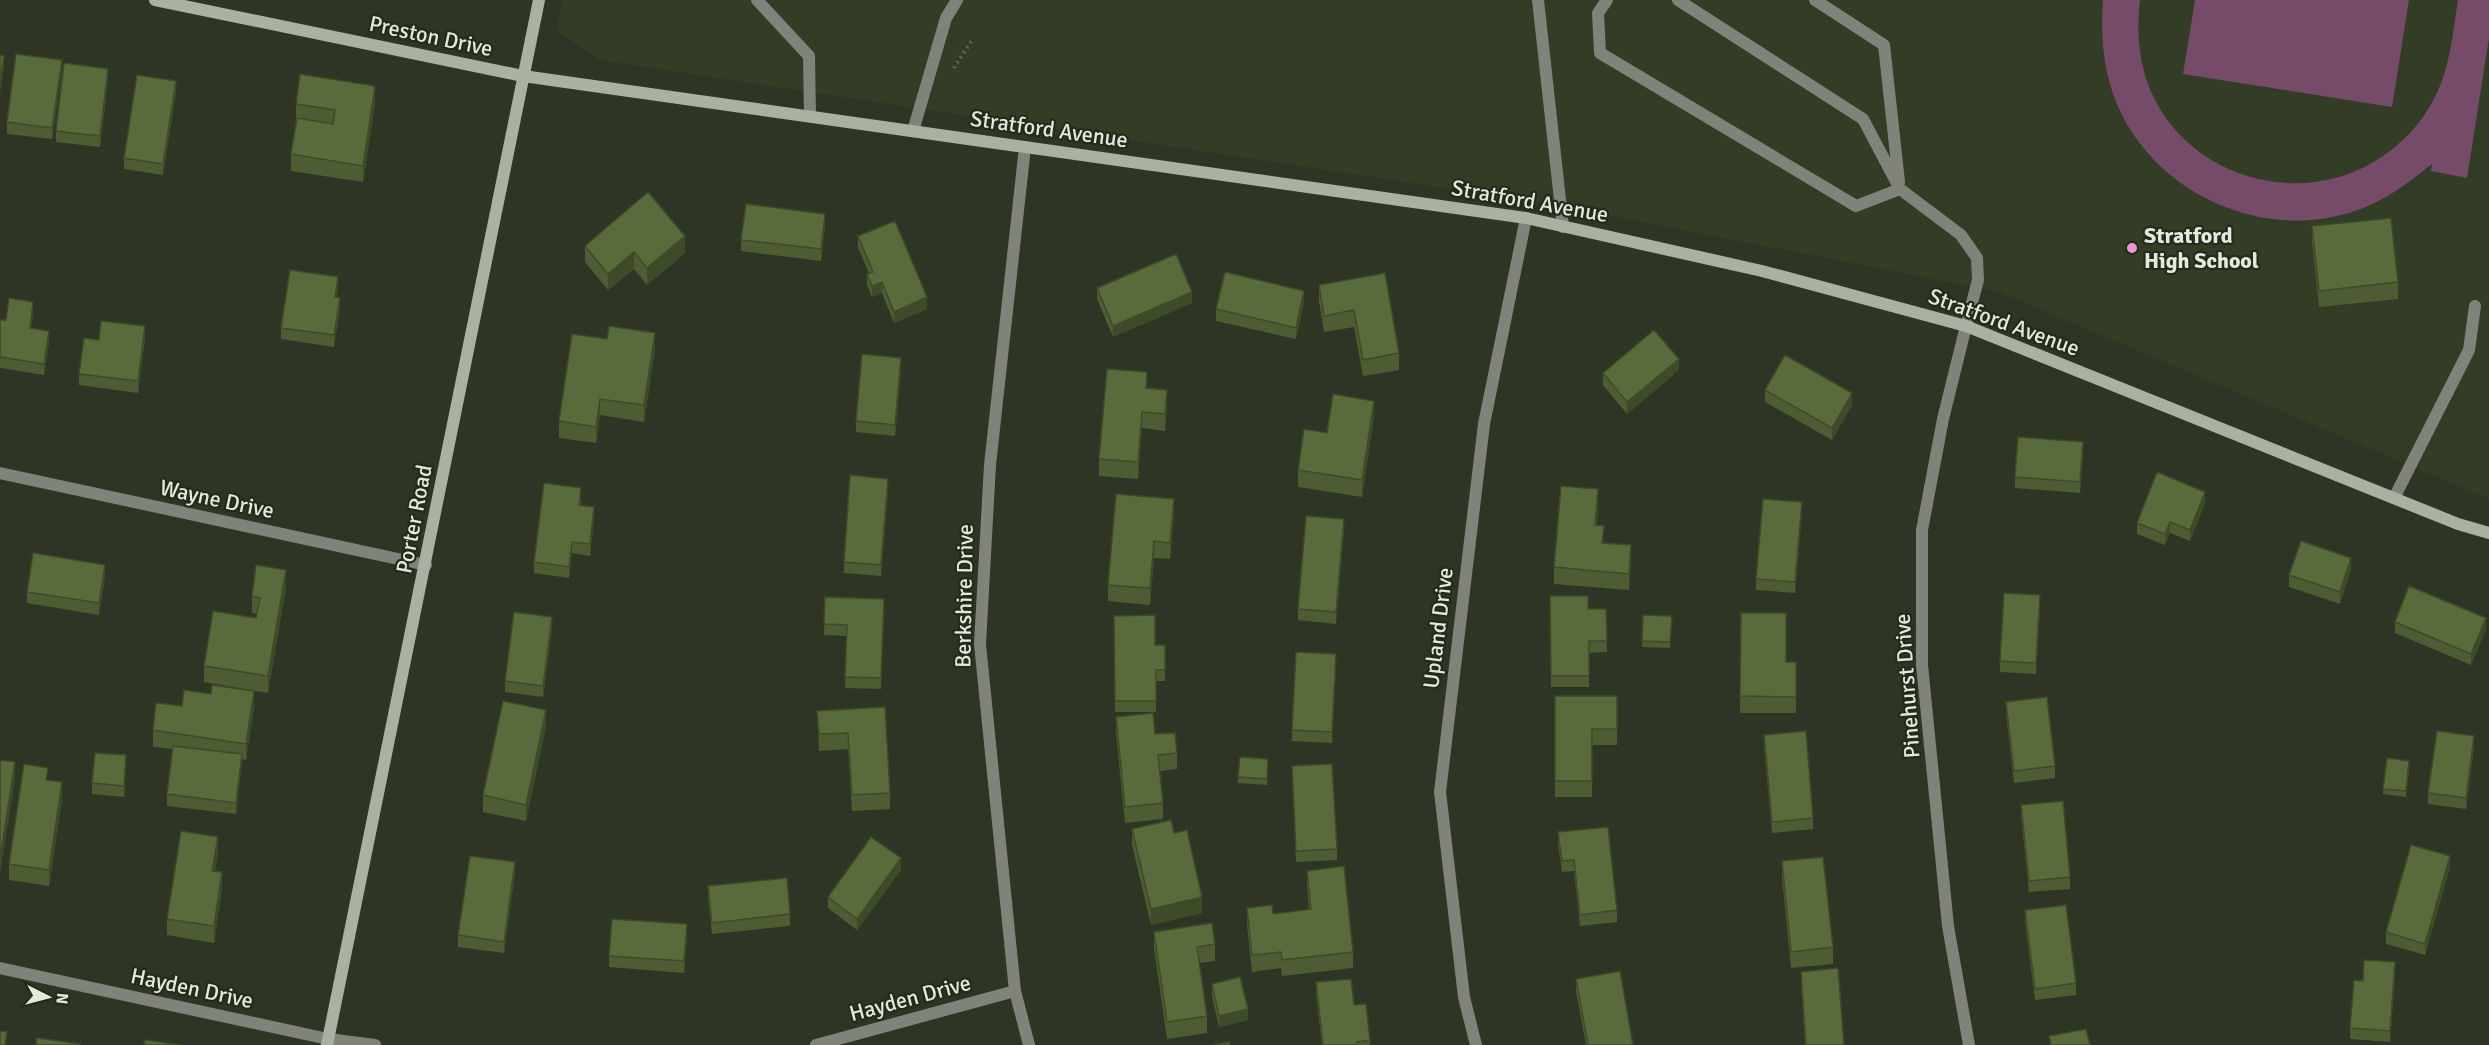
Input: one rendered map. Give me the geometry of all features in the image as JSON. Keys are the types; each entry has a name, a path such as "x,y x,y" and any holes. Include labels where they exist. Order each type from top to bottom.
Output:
{"street":[{"name":"Preston Drive","path":"155,0 523,76"},
{"name":"Porter Road","path":"328,1042 539,0"},
{"path":"757,0 809,56 810,116"},
{"path":"913,131 946,18 957,0"},
{"path":"1538,0 1563,226"},
{"path":"1607,0 1598,13 1600,53 1856,206 1899,189"},
{"path":"1678,0 1863,119 1899,189"},
{"path":"1815,0 1884,45 1899,189"},
{"name":"Stratford Avenue","path":"523,76 1526,218 1762,271 1966,326 2458,524 2489,533"},
{"name":"Berkshire Drive","path":"1025,147 990,465 980,644 1015,991 1029,1045"},
{"name":"Pinehurst Drive","path":"1899,189 1961,235 1977,258 1978,279 1942,419 1922,530 1922,654 1948,926 1969,1045"},
{"name":"Upland Drive","path":"1476,1045 1464,997 1440,792 1484,424 1526,218"},
{"path":"2394,498 2469,350 2475,306"},
{"name":"Wayne Drive","path":"0,473 426,565"},
{"name":"Hayden Drive","path":"0,968 328,1042 375,1045"},
{"name":"Hayden Drive","path":"816,1045 1015,991"}],"path":[{"path":"952,71 972,40"}],"shaded area":[{"name":"Stratford High School","path":"562,0 2489,0 2489,499 1999,292 1551,204 599,60 557,31"},
{"path":"2103,0 2140,0 2138,25 2145,74 2154,98 2172,126 2195,149 2222,166 2252,177 2284,183 2316,182 2347,174 2377,160 2402,140 2424,116 2440,86 2450,50 2458,0 2489,0 2489,38 2467,178 2431,171 2432,164 2405,185 2376,202 2355,211 2321,219 2287,220 2254,216 2221,205 2191,190 2164,169 2140,144 2122,115 2107,73 2102,30"},
{"path":"2195,0 2409,0 2392,107 2183,74"}],"building":[{"path":"16,54 62,60 52,128 7,122"},
{"path":"0,55 4,56 0,82"},
{"path":"64,63 108,69 100,136 56,131"},
{"path":"300,74 375,86 363,166 291,154 297,118 333,124 335,110 296,104"},
{"path":"137,75 176,81 163,164 124,158"},
{"path":"648,192 685,236 647,268 634,252 608,274 585,246"},
{"path":"746,204 825,214 821,249 741,240"},
{"path":"2391,218 2398,282 2319,291 2312,226"},
{"path":"895,221 927,297 894,312 882,282 872,286 867,274 873,272 858,236"},
{"path":"1176,254 1192,292 1113,326 1097,288"},
{"path":"290,270 338,277 335,297 340,298 334,335 281,328"},
{"path":"1225,272 1304,291 1296,328 1216,309"},
{"path":"1385,273 1399,353 1363,360 1354,310 1324,316 1319,285"},
{"path":"9,298 33,302 30,328 49,331 44,364 0,357 0,320 6,320"},
{"path":"101,321 145,326 138,381 79,374 84,338 99,340"},
{"path":"609,326 655,333 644,405 600,399 596,427 559,421 572,334 607,339"},
{"path":"1654,330 1679,359 1627,402 1603,373"},
{"path":"862,354 901,358 895,425 856,421"},
{"path":"1785,355 1852,393 1832,428 1765,390"},
{"path":"1107,369 1147,372 1146,388 1167,390 1165,414 1142,412 1138,462 1099,459"},
{"path":"1333,394 1374,401 1362,480 1298,470 1304,429 1327,433"},
{"path":"2018,437 2083,442 2080,482 2015,477"},
{"path":"2157,472 2205,492 2190,530 2170,522 2165,534 2137,523"},
{"path":"850,475 888,479 881,565 844,562"},
{"path":"544,483 581,488 579,505 594,507 590,544 572,542 569,567 534,562"},
{"path":"1561,486 1598,489 1595,525 1604,526 1602,543 1631,545 1629,574 1554,567"},
{"path":"1116,494 1174,499 1170,543 1154,541 1150,588 1108,585"},
{"path":"1763,499 1802,502 1795,582 1756,579"},
{"path":"1306,516 1344,519 1336,612 1298,609"},
{"path":"2301,541 2351,558 2340,592 2289,575"},
{"path":"33,553 105,565 99,603 27,592"},
{"path":"256,565 286,570 268,676 204,666 213,611 256,618 260,598 252,596"},
{"path":"2409,586 2486,618 2471,654 2395,622"},
{"path":"2004,593 2040,595 2036,663 2000,661"},
{"path":"1550,596 1588,596 1588,609 1606,609 1607,641 1589,641 1589,676 1551,676"},
{"path":"825,597 884,599 881,678 845,677 847,625 824,624"},
{"path":"514,612 552,617 543,686 505,681"},
{"path":"1741,613 1786,613 1786,662 1796,662 1796,697 1740,696"},
{"path":"1155,615 1155,645 1165,645 1165,670 1156,670 1156,701 1115,701 1114,616"},
{"path":"1643,615 1672,616 1670,642 1642,641"},
{"path":"1296,652 1336,654 1332,732 1292,730"},
{"path":"212,685 254,691 246,744 153,730 156,703 182,706 184,690 211,694"},
{"path":"1555,696 1617,696 1617,729 1592,729 1592,781 1555,781"},
{"path":"2047,697 2055,766 2014,771 2006,702"},
{"path":"503,701 546,710 526,805 483,795"},
{"path":"885,707 890,793 852,795 848,733 819,734 817,711"},
{"path":"1153,713 1155,734 1175,733 1177,753 1158,755 1163,803 1125,807 1116,717"},
{"path":"1806,731 1813,818 1772,822 1764,735"},
{"path":"2437,731 2474,736 2466,798 2428,793"},
{"path":"173,746 242,754 236,803 167,794"},
{"path":"95,753 126,755 124,786 92,783"},
{"path":"1240,757 1268,759 1267,779 1238,777"},
{"path":"2387,758 2409,761 2406,791 2383,789"},
{"path":"0,760 15,762 0,858"},
{"path":"24,764 48,768 46,780 62,782 49,870 9,864"},
{"path":"1332,764 1337,849 1296,851 1292,766"},
{"path":"2063,801 2070,877 2029,881 2021,805"},
{"path":"1171,820 1174,833 1187,830 1202,897 1151,909 1132,829"},
{"path":"1608,827 1617,910 1580,915 1574,860 1562,861 1558,832"},
{"path":"181,831 218,837 212,871 222,872 214,926 167,919"},
{"path":"871,837 901,858 857,919 828,897"},
{"path":"2411,845 2450,856 2425,944 2386,932"},
{"path":"470,856 515,862 504,942 458,935"},
{"path":"1823,857 1833,947 1791,952 1782,861"},
{"path":"1344,866 1353,952 1282,960 1281,952 1252,955 1247,908 1272,905 1273,914 1311,909 1307,871"},
{"path":"787,878 790,914 712,923 708,886"},
{"path":"2066,905 2076,983 2035,989 2025,910"},
{"path":"612,919 687,924 684,961 609,956"},
{"path":"1212,923 1215,944 1197,947 1207,1016 1167,1022 1154,932"},
{"path":"2364,960 2395,962 2390,1031 2350,1028 2354,980 2363,981"},
{"path":"1838,968 1844,1045 1806,1045 1801,972"},
{"path":"1620,971 1633,1045 1588,1045 1576,979"},
{"path":"1240,977 1248,1009 1219,1016 1212,984"},
{"path":"1351,979 1354,1005 1366,1004 1370,1040 1357,1042 1357,1045 1323,1045 1316,982"},
{"path":"2086,1029 2090,1045 2051,1045 2049,1036"},
{"path":"0,1031 7,1032 5,1045 0,1045"},
{"path":"37,1038 80,1044 80,1045 36,1045"},
{"path":"145,1040 181,1045 144,1045"},
{"path":"1229,1042 1230,1045 1213,1045"}],"place":[{"name":"Stratford High School","path":"2132,248"}]}
